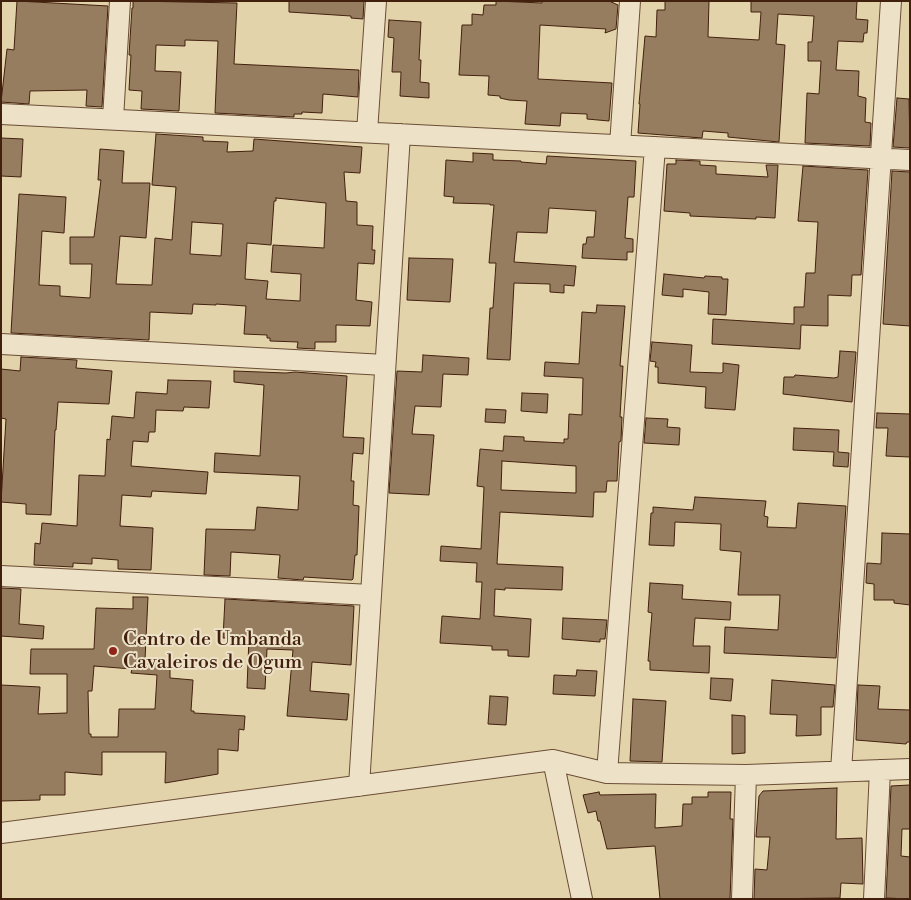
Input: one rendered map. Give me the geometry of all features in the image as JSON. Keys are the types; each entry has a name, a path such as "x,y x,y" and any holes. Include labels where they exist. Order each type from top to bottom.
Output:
{"street":[{"path":"113,119 120,1"},
{"path":"367,132 376,1"},
{"path":"620,145 630,1"},
{"path":"841,772 891,1"},
{"path":"1,114 910,160"},
{"path":"359,786 400,134"},
{"path":"606,773 655,147"},
{"path":"1,344 385,365"},
{"path":"1,576 371,595"},
{"path":"553,760 582,899"},
{"path":"1,834 553,760 606,773 746,774 910,769"},
{"path":"874,899 880,770"},
{"path":"742,899 746,774"}],"building":[{"path":"17,1 108,6 102,107 86,106 87,90 30,91 29,104 1,102 7,49 14,50"},
{"path":"133,1 237,3 234,64 359,70 358,97 323,94 322,113 302,112 302,114 294,114 294,117 215,113 218,41 185,40 185,46 156,45 155,71 181,72 179,111 141,109 142,91 129,90 131,55 129,55"},
{"path":"289,1 364,1 363,19 351,18 351,16 289,12"},
{"path":"496,1 542,3 542,1 609,1 618,5 616,29 605,33 606,29 540,25 538,79 612,83 609,121 587,119 587,114 561,113 560,126 525,124 527,101 509,100 500,98 500,96 488,95 489,76 459,75 462,25 472,25 472,14 483,15 484,5 496,5"},
{"path":"665,1 709,1 708,37 759,40 761,12 751,12 751,1 857,1 856,19 868,20 867,33 864,33 863,42 838,41 836,70 859,71 858,96 866,98 865,122 871,123 870,146 805,143 807,93 819,94 821,61 808,61 808,42 812,42 814,16 778,14 776,44 785,45 779,142 728,137 728,133 703,131 702,138 638,133 645,36 656,37 657,10 665,10"},
{"path":"389,20 421,22 420,82 429,83 429,98 400,96 401,72 392,72 394,38 388,37"},
{"path":"897,98 909,99 910,148 893,147"},
{"path":"156,134 203,137 203,141 228,142 227,152 253,151 254,139 362,147 360,173 344,172 346,201 357,202 357,225 373,226 372,250 375,250 374,264 358,263 356,300 372,302 370,326 336,325 336,342 315,342 315,349 297,348 298,342 270,341 267,335 244,334 246,306 193,304 192,314 150,312 149,340 11,333 19,194 66,197 64,233 42,231 39,285 60,286 60,296 90,298 92,264 70,264 70,237 94,237 101,180 98,180 100,149 124,151 122,183 150,183 146,238 120,236 116,284 152,285 155,238 172,240 176,187 152,185","holes":["276,198 326,203 324,248 273,245 271,272 301,274 300,301 266,299 268,281 245,279 247,243 271,245 274,201 276,201","192,222 223,224 221,256 190,254"]},
{"path":"1,138 23,139 21,177 1,176"},
{"path":"473,153 493,154 493,160 546,164 547,156 636,161 634,197 628,197 625,238 633,239 633,252 627,252 627,260 582,258 583,244 586,244 587,237 594,237 596,211 549,208 547,233 517,232 514,262 576,266 574,286 564,285 564,293 550,292 550,284 514,283 510,360 487,359 490,308 493,308 496,263 489,263 494,205 453,203 454,197 444,196 446,160 473,162"},
{"path":"676,160 700,161 700,165 716,166 716,174 768,177 766,165 778,165 775,218 690,216 690,213 664,211 667,164 676,164"},
{"path":"803,166 868,170 861,275 852,275 851,296 828,295 828,326 801,325 800,349 712,344 713,319 794,324 794,307 804,307 806,273 815,273 818,222 798,221"},
{"path":"892,171 910,172 910,326 883,324"},
{"path":"409,258 453,259 450,302 407,300"},
{"path":"664,274 704,278 705,276 722,277 722,279 728,279 726,315 708,314 709,292 683,289 683,297 662,295"},
{"path":"597,305 625,306 620,366 623,366 620,417 622,417 617,481 607,481 606,492 594,492 593,517 500,512 497,564 563,567 562,590 495,589 494,616 531,619 529,657 508,656 508,650 492,650 492,646 440,643 442,616 480,619 482,582 476,582 477,563 440,561 441,546 481,549 484,487 477,486 480,449 503,451 504,436 524,437 524,441 564,443 564,439 568,439 569,414 582,415 583,378 544,376 545,362 579,364 582,312 596,313","holes":["502,461 576,466 576,493 501,490"]},
{"path":"652,342 692,345 690,372 721,373 723,372 723,363 739,365 735,410 705,408 706,387 658,383 658,367 655,367 656,362 650,361"},
{"path":"840,351 856,352 852,402 783,394 784,377 794,377 795,375 838,377"},
{"path":"423,355 469,358 468,375 443,374 441,407 415,406 412,434 434,435 429,495 389,493 397,371 422,372"},
{"path":"21,357 77,360 76,368 112,371 109,404 58,402 51,515 26,514 26,504 1,502 6,419 1,418 1,369 20,371"},
{"path":"234,371 295,372 347,376 343,437 364,438 363,454 353,453 351,481 354,481 353,505 359,506 357,555 355,555 352,580 304,577 303,580 278,578 280,555 231,552 230,576 204,575 206,529 255,530 257,507 298,510 300,476 214,472 215,453 260,456 264,385 234,382"},
{"path":"168,380 211,381 209,408 184,407 183,411 156,410 155,432 149,432 148,442 133,441 131,466 208,472 206,494 152,491 151,497 122,495 120,526 153,528 151,570 118,569 118,560 92,558 92,564 73,563 73,567 34,565 35,543 40,544 42,523 77,526 79,475 105,476 107,439 110,440 112,416 134,418 136,392 167,394"},
{"path":"522,393 548,394 547,413 521,411"},
{"path":"486,409 506,410 505,423 485,422"},
{"path":"877,413 910,414 910,457 886,456 888,428 876,428"},
{"path":"646,418 668,419 667,427 680,428 679,445 644,443"},
{"path":"794,428 839,430 838,452 849,453 848,467 833,466 834,452 793,450"},
{"path":"695,497 766,501 764,516 768,517 767,527 796,528 798,503 846,506 836,658 724,653 725,627 778,630 780,595 738,595 741,552 720,550 721,524 675,522 674,546 649,545 653,507 693,510"},
{"path":"882,533 910,534 910,605 894,603 894,600 874,600 874,584 866,583 867,563 881,564"},
{"path":"650,583 683,585 682,599 731,602 730,620 695,618 693,646 710,646 709,673 650,670 650,661 648,661 652,613 648,612"},
{"path":"1,588 21,589 19,624 44,626 43,639 1,636"},
{"path":"133,597 148,597 145,660 170,661 170,678 193,680 191,711 194,711 194,713 245,716 244,730 239,729 238,751 218,749 218,774 165,783 166,752 102,752 102,775 65,772 65,795 40,795 40,800 1,801 1,685 40,687 38,714 67,713 67,674 30,674 31,649 94,649 96,608 133,609","holes":["94,666 132,669 131,673 157,675 155,709 119,709 118,737 91,737 91,734 89,734 88,691 92,691"]},
{"path":"225,599 354,606 351,665 312,662 310,691 349,694 347,720 287,716 293,650 267,649 265,689 247,688 249,638 223,638"},
{"path":"563,618 607,620 605,639 600,639 600,642 562,639"},
{"path":"577,670 597,671 595,696 553,694 554,675 576,676"},
{"path":"711,678 733,679 731,701 710,699"},
{"path":"772,680 835,685 833,707 821,707 821,735 796,736 797,715 770,714"},
{"path":"858,685 880,686 878,709 910,710 910,742 906,744 856,740"},
{"path":"490,696 508,697 506,725 488,724"},
{"path":"633,699 666,701 662,762 630,761"},
{"path":"732,715 745,716 745,753 732,754"},
{"path":"910,785 910,829 902,829 901,856 910,857 910,899 886,898 891,786"},
{"path":"837,788 836,839 862,838 863,884 841,883 840,898 754,899 755,869 767,870 770,837 756,837 759,796 763,791"},
{"path":"599,792 600,795 656,794 655,828 682,826 683,804 692,804 692,797 708,797 708,792 731,792 730,819 733,819 730,899 660,899 655,846 607,849 596,811 588,813 583,795"}],"place":[{"name":"Centro de Umbanda Cavaleiros de Ogum","path":"113,651"}]}
